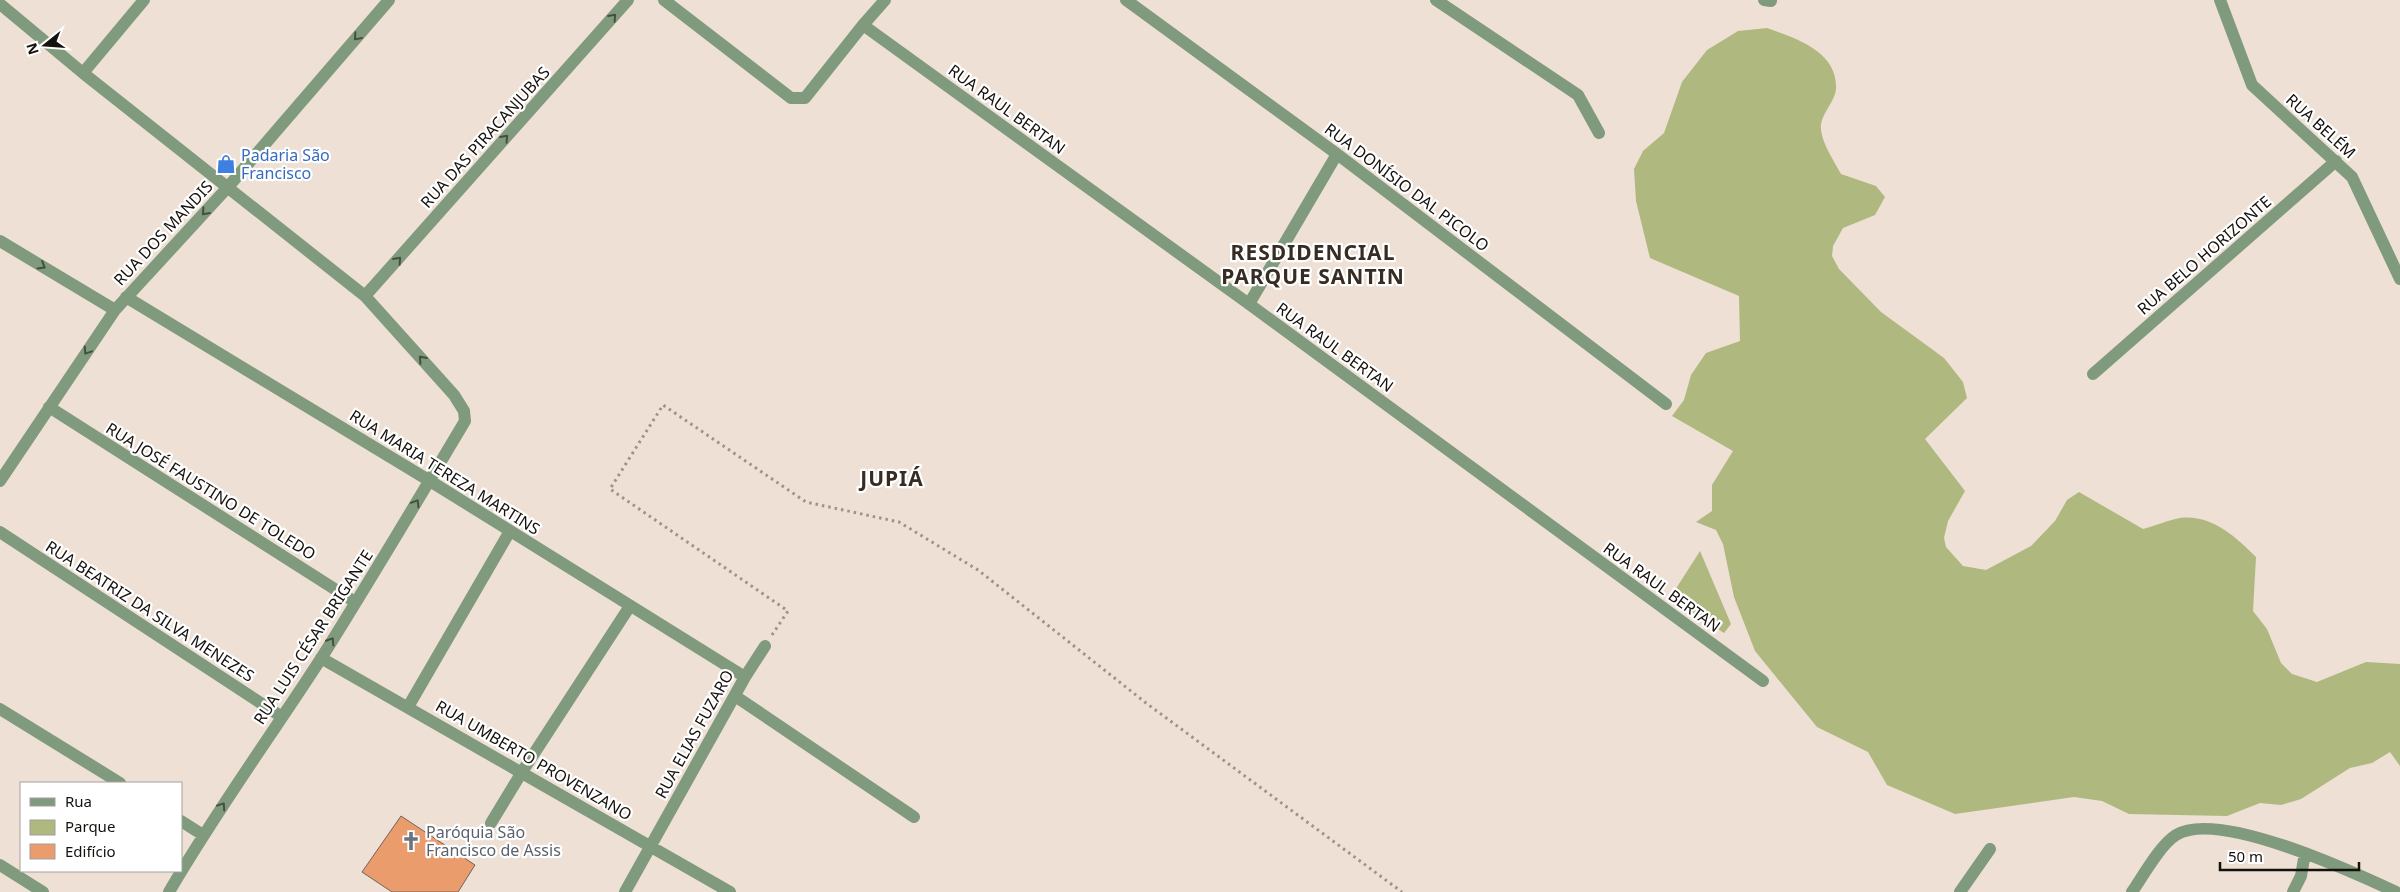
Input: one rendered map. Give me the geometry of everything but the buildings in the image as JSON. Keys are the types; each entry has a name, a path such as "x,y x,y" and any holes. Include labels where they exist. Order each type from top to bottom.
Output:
{"street":[{"path":"82,73 144,0"},
{"name":"RUA DOS MANDIS","path":"1,475 115,310 228,187 389,0"},
{"name":"RUA DAS PIRACANJUBAS","path":"365,296 628,0"},
{"path":"664,0 791,98 805,98 862,24 885,0"},
{"name":"RUA DONÍSIO DAL PICOLO","path":"1126,0 1337,154 1666,404"},
{"path":"1436,0 1578,95 1599,133"},
{"name":"RUA BELÉM","path":"2220,0 2252,85 2352,177 2400,279"},
{"path":"0,4 82,73 365,296"},
{"name":"RUA RAUL BERTAN","path":"862,24 1249,304 1763,681"},
{"path":"1249,304 1337,154"},
{"name":"RUA BELO HORIZONTE","path":"2093,374 2336,161"},
{"path":"0,241 115,310"},
{"name":"RUA LUIS CÉSAR BRIGANTE","path":"182,870 203,834 321,658 465,421 464,411 454,395 365,296"},
{"name":"RUA MARIA TEREZA MARTINS","path":"126,297 430,481 744,677"},
{"name":"RUA JOSÉ FAUSTINO DE TOLEDO","path":"49,407 355,602"},
{"path":"408,707 510,531"},
{"name":"RUA BEATRIZ DA SILVA MENEZES","path":"0,532 282,717"},
{"path":"492,823 522,772 630,606"},
{"name":"RUA ELIAS FUZARO","path":"625,892 744,677 765,646"},
{"name":"RUA UMBERTO PROVENZANO","path":"321,658 730,892"},
{"path":"735,696 914,817"},
{"path":"0,709 118,782"},
{"path":"182,822 203,834"},
{"path":"2132,892 2167,842 2174,836 2189,830 2240,833 2305,853 2396,892"},
{"path":"1960,892 1990,849"},
{"path":"2292,892 2301,876 2305,853"},
{"path":"0,865 42,892"},
{"name":"RUA LUIS CÉSAR BRIGANTE","path":"169,892 181,872"}],"path":[{"path":"765,646 788,611 610,489 663,405 806,502 899,522 978,570 1146,703 1402,892"}],"green space":[{"path":"1767,28 1790,36 1813,48 1830,65 1835,76 1836,89 1834,98 1821,124 1822,136 1841,174 1876,186 1885,197 1875,215 1843,228 1833,246 1832,256 1839,269 1881,312 1944,358 1963,382 1967,398 1925,439 1965,491 1948,521 1944,538 1946,547 1963,566 1986,570 2031,546 2055,521 2067,500 2079,492 2143,529 2180,518 2191,518 2212,523 2222,528 2256,557 2253,611 2267,629 2281,663 2292,674 2317,682 2366,662 2400,664 2400,766 2390,752 2372,763 2350,768 2301,799 2281,805 2260,803 2227,816 2129,814 2102,801 2074,797 1955,814 1887,785 1868,752 1817,727 1755,651 1734,597 1723,544 1716,530 1696,522 1712,511 1712,485 1733,451 1672,416 1684,400 1691,375 1706,353 1740,341 1739,296 1650,258 1636,201 1634,169 1643,151 1664,133 1682,82 1707,50 1738,31"},
{"path":"1700,551 1731,624 1724,633 1670,598"}],"place":[{"name":"Padaria São Francisco","path":"226,164"},
{"name":"Paróquia São Francisco de Assis","path":"411,841"}],"district":[{"name":"RESDIDENCIAL PARQUE SANTIN","path":"1313,264"},
{"name":"JUPIÁ","path":"892,478"}]}
